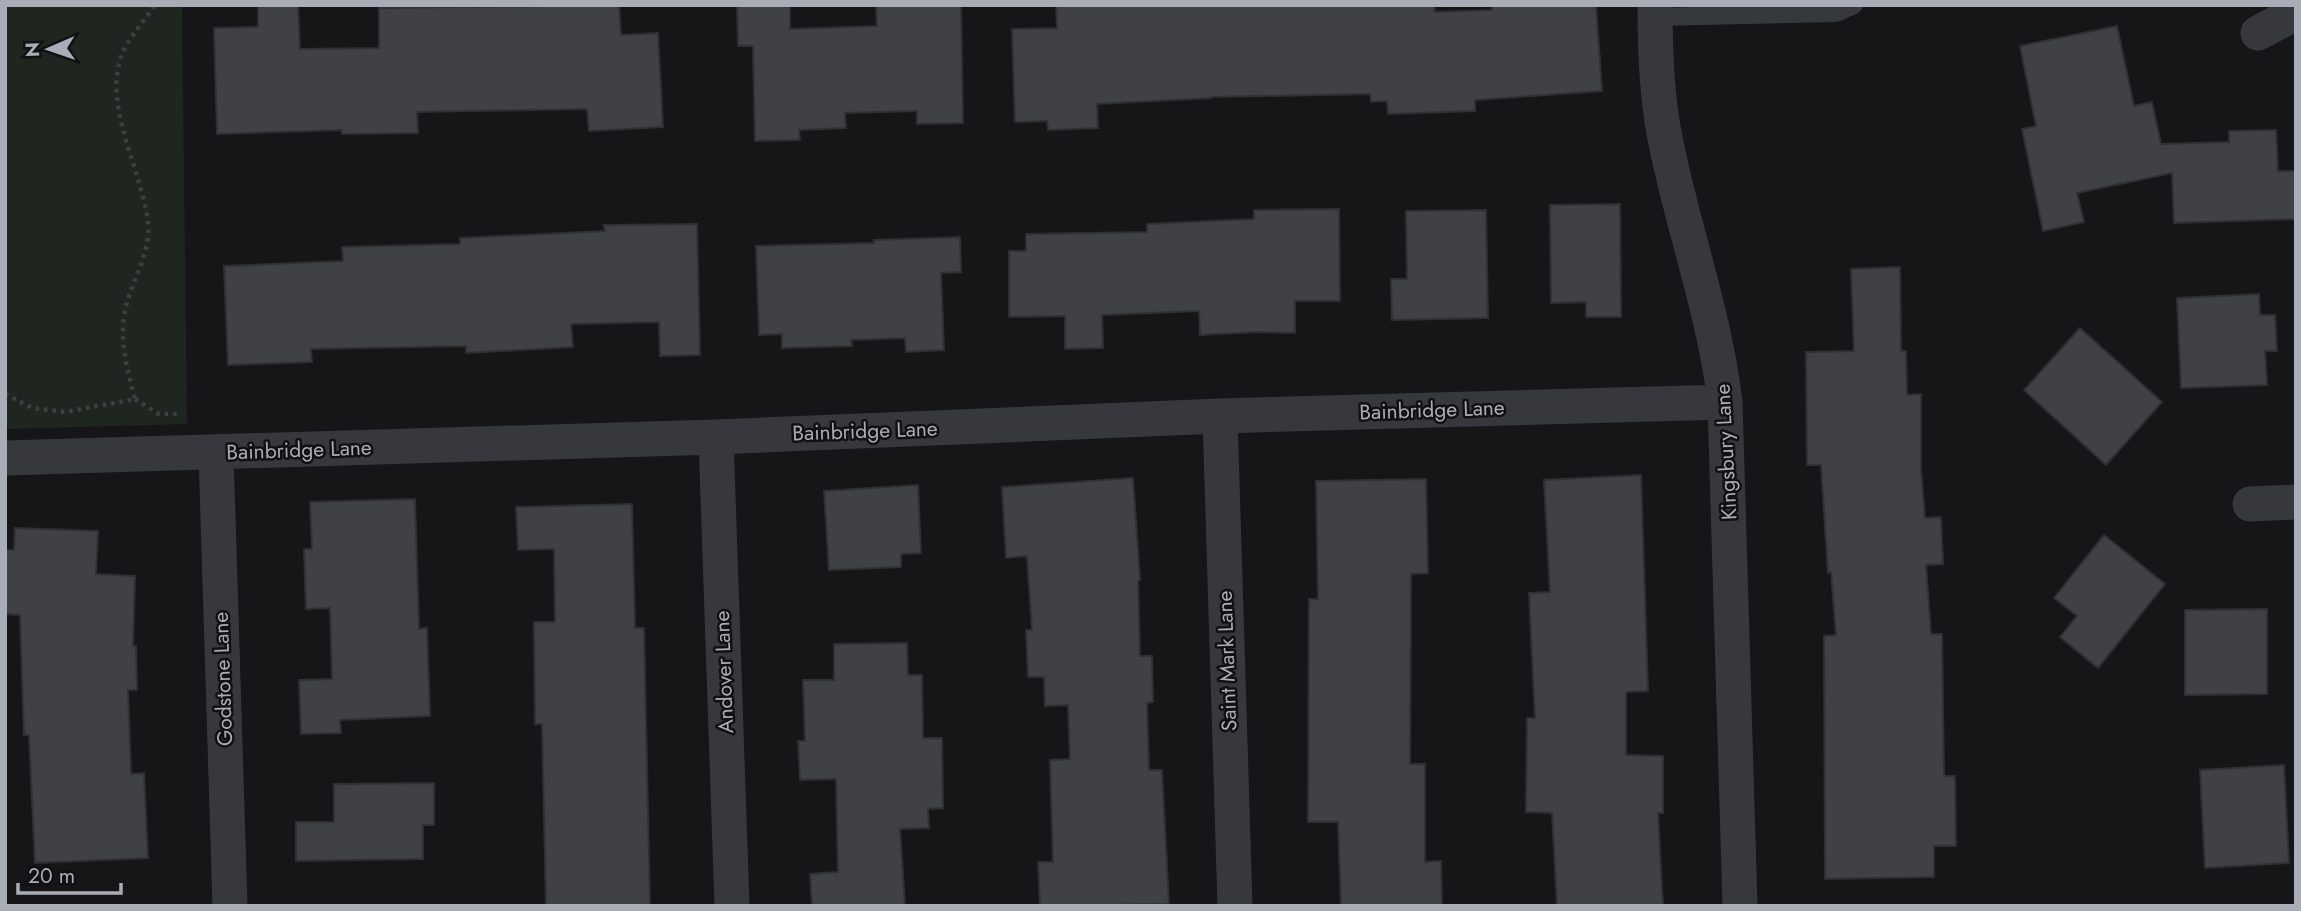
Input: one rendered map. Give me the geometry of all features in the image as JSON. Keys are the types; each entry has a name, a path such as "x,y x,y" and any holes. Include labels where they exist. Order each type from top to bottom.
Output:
{"street":[{"name":"Kingsbury Lane","path":"1655,11 1658,88 1663,130 1713,330 1726,402 1740,906"},
{"path":"2258,33 2296,13"},
{"name":"Bainbridge Lane","path":"5,458 716,438 1220,416 1726,402"},
{"name":"Saint Mark Lane","path":"1220,416 1235,906"},
{"name":"Andover Lane","path":"716,438 732,906"},
{"name":"Godstone Lane","path":"216,453 230,906"},
{"path":"2250,505 2296,502"}],"lane":[{"path":"1655,11 1836,13 1854,5"}],"path":[{"path":"135,399 124,356 122,328 127,301 148,236 145,206 118,111 115,85 125,47 155,5"},
{"path":"5,394 32,408 66,412 135,399 159,414 181,414"}],"shaded area":[{"path":"5,5 182,5 187,424 5,429"}],"building":[{"path":"258,5 298,5 300,49 379,48 379,8 619,5 621,35 658,33 663,127 589,131 587,109 417,112 418,133 342,134 342,130 217,134 214,28 258,27"},
{"path":"737,5 790,5 790,29 877,26 876,5 961,5 963,123 917,124 917,111 845,113 846,128 799,130 800,140 755,141 753,46 738,46"},
{"path":"1056,5 1434,5 1435,12 1492,10 1492,5 1596,5 1602,91 1475,100 1475,111 1388,114 1387,101 1371,102 1370,94 1211,97 1097,104 1098,128 1048,130 1047,121 1015,122 1012,29 1057,28"},
{"path":"2117,26 2134,106 2152,102 2161,144 2229,142 2229,131 2276,130 2278,171 2296,171 2296,219 2174,223 2172,173 2077,193 2084,222 2043,231 2022,129 2036,126 2020,46"},
{"path":"1620,204 1621,317 1586,317 1586,302 1551,303 1550,205"},
{"path":"1339,209 1340,301 1295,301 1295,333 1200,335 1199,311 1102,315 1103,348 1065,349 1065,316 1009,317 1009,251 1026,251 1026,234 1147,232 1147,224 1254,219 1254,210"},
{"path":"1486,210 1488,318 1392,320 1391,279 1407,279 1406,211"},
{"path":"697,224 700,355 660,356 659,322 571,324 573,347 466,353 466,346 311,349 312,362 228,365 224,266 343,261 342,247 460,244 460,238 605,231 604,225"},
{"path":"960,237 961,272 941,273 944,350 906,352 905,338 851,340 852,346 782,348 782,334 759,335 756,246 874,243 874,240"},
{"path":"1900,267 1901,351 1906,351 1907,395 1921,394 1921,469 1925,518 1941,517 1943,564 1926,565 1931,634 1942,634 1944,776 1955,776 1956,846 1934,846 1934,877 1825,879 1824,636 1836,635 1831,572 1828,573 1821,465 1807,465 1806,352 1854,351 1851,269"},
{"path":"2259,294 2260,315 2275,315 2277,351 2265,351 2267,385 2181,388 2177,298"},
{"path":"2080,328 2162,402 2106,465 2024,390"},
{"path":"1641,475 1648,691 1626,692 1626,755 1663,756 1663,813 1658,813 1663,906 1557,906 1552,813 1526,812 1527,718 1535,718 1529,593 1550,592 1544,480"},
{"path":"1133,478 1140,580 1140,656 1152,656 1153,702 1147,703 1149,770 1162,770 1169,904 1040,906 1038,862 1053,862 1050,760 1070,759 1068,705 1045,706 1044,677 1028,677 1026,630 1032,630 1027,556 1006,558 1002,487"},
{"path":"1426,479 1428,573 1411,574 1410,764 1425,764 1425,862 1441,861 1442,906 1341,906 1338,822 1308,822 1309,599 1318,599 1316,481"},
{"path":"918,485 921,553 901,554 901,567 829,570 824,491"},
{"path":"415,499 419,629 427,628 430,716 340,720 341,733 301,734 299,680 332,679 330,608 306,609 304,549 312,549 310,502"},
{"path":"632,504 635,628 644,628 650,906 546,906 542,724 535,724 534,622 555,622 554,549 518,550 516,507"},
{"path":"15,528 98,531 96,574 135,576 133,646 136,646 137,690 128,690 131,774 144,773 148,858 35,863 29,735 24,735 20,615 5,614 5,550 14,550"},
{"path":"2104,535 2165,584 2098,668 2060,637 2077,616 2054,598"},
{"path":"2267,609 2267,694 2185,695 2185,610"},
{"path":"907,643 908,675 922,675 923,738 942,738 943,808 928,809 929,828 900,829 905,906 812,906 810,874 838,872 836,779 800,780 798,741 805,741 803,680 834,680 834,644"},
{"path":"2284,765 2289,863 2205,868 2200,770"},
{"path":"434,783 434,825 423,825 423,859 296,861 296,822 334,822 334,784"}]}
